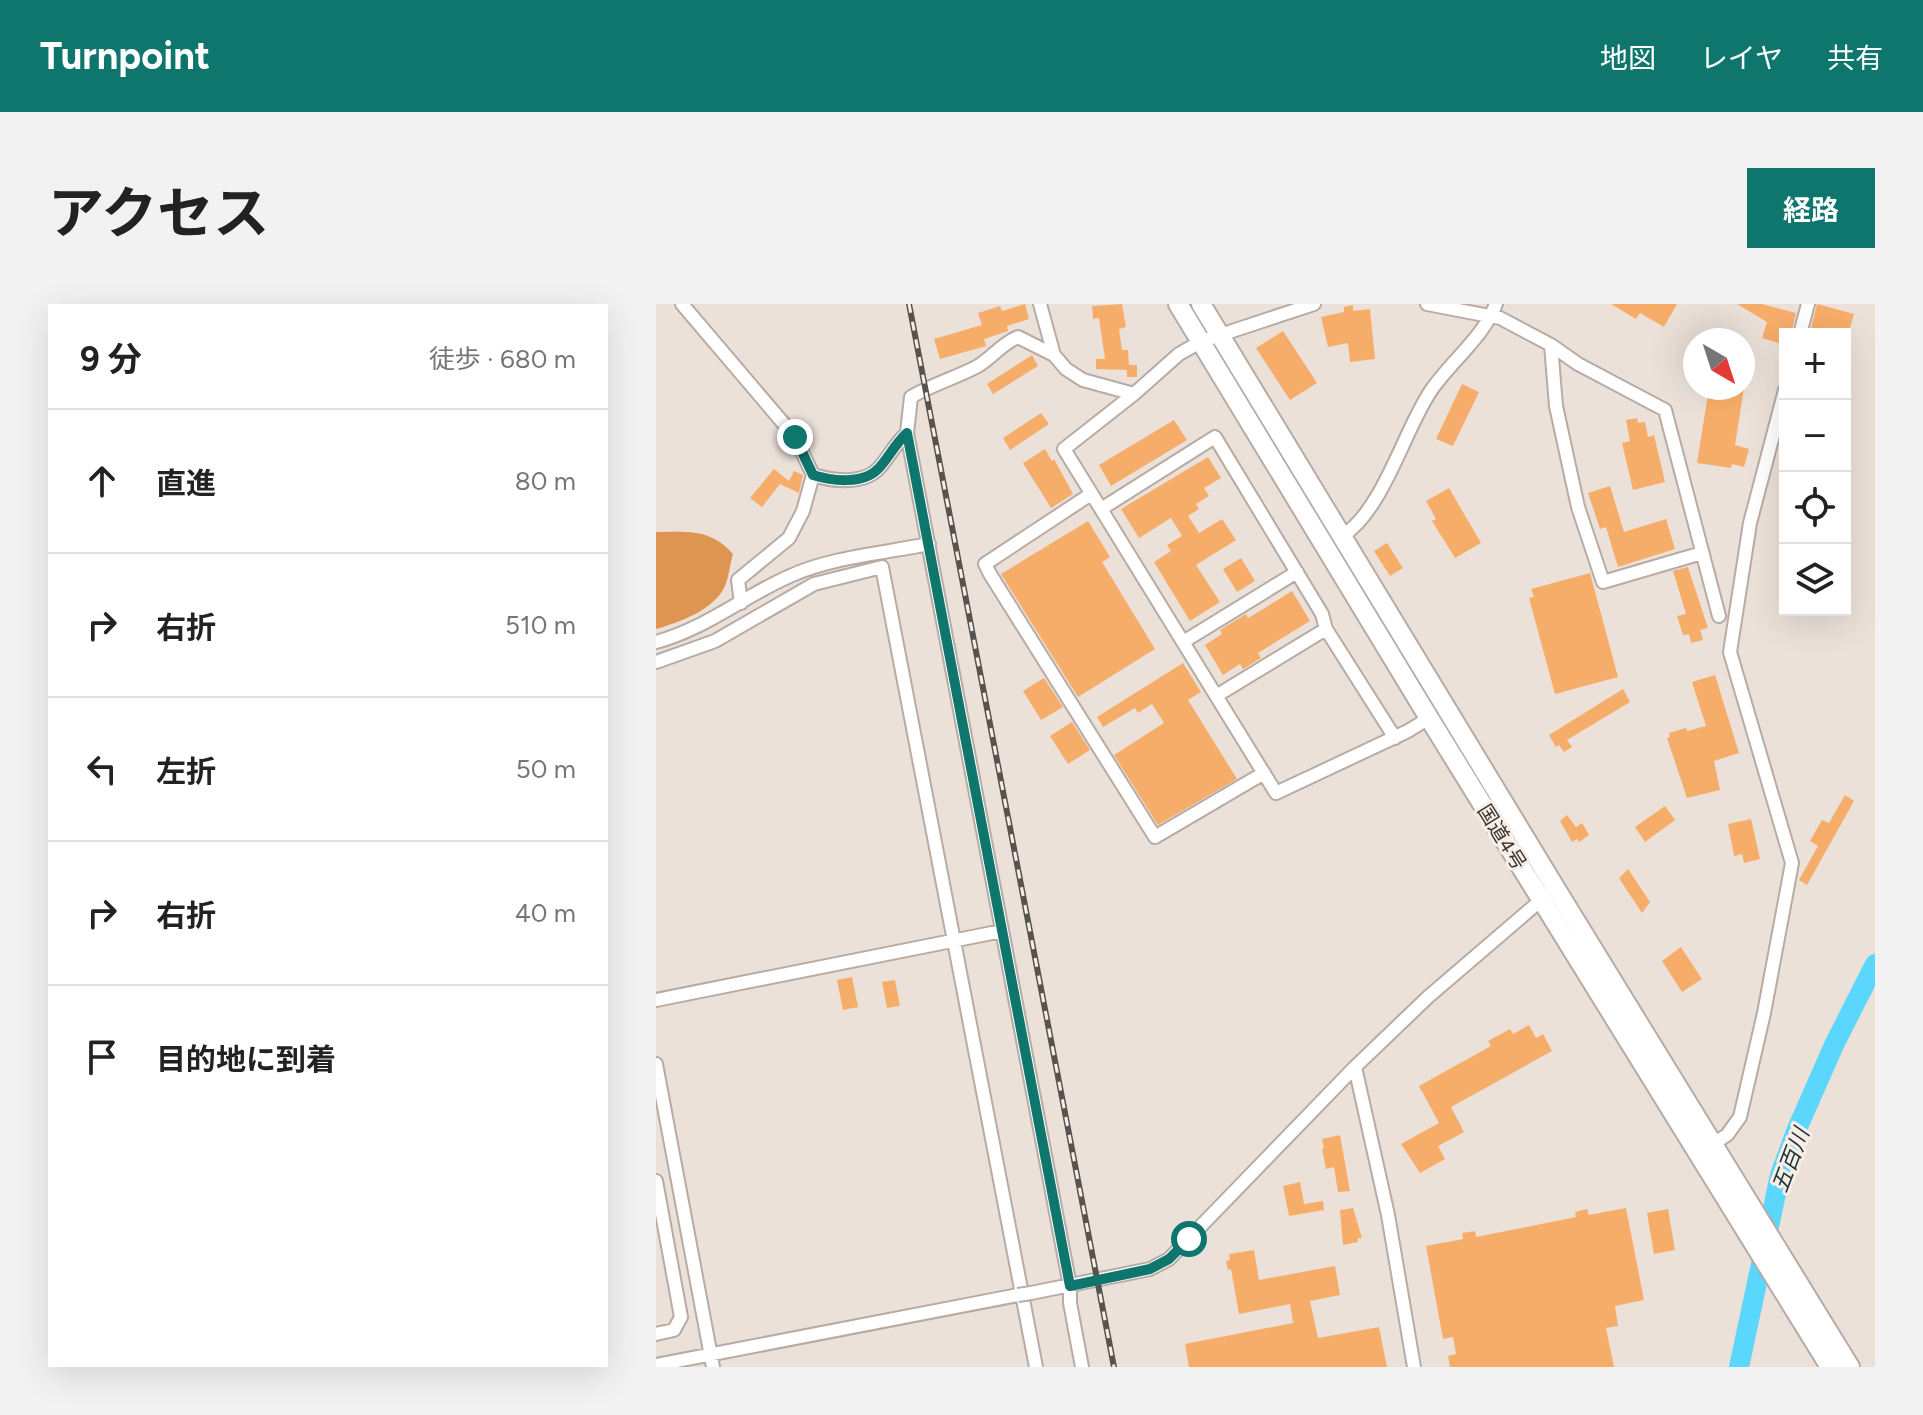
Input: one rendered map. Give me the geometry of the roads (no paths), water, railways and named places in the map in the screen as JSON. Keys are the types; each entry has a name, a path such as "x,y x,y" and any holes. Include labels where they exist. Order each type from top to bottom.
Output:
{"highway":[{"name":"国道4号","path":"1178,304 1211,338 1341,537 1727,1201 1830,1367"},
{"name":"国道4号","path":"1201,304 1211,338 1429,718 1713,1144 1850,1367"}],"street":[{"path":"682,304 795,437 813,475 803,511 789,538 738,580 741,603"},
{"path":"1040,304 1054,355"},
{"path":"1314,304 1211,338 1179,354 1064,449 1276,793 1395,738 1429,718"},
{"path":"1427,304 1494,309 1578,364 1665,410 1719,616"},
{"path":"1802,328 1808,304"},
{"path":"1341,537 1361,521 1429,393 1494,309"},
{"path":"1082,1367 1070,1303 1070,1286 907,433 911,397 974,368 1018,337 1054,355 1066,369 1083,380 1134,394"},
{"path":"1551,345 1556,406 1578,507 1603,582 1702,553"},
{"path":"1713,1144 1727,1135 1740,1117 1764,1013 1792,863 1730,652 1750,523 1782,400"},
{"path":"813,475 839,480 871,475 907,433"},
{"path":"1101,509 1215,437 1322,614 1326,629 1395,738"},
{"path":"1091,494 985,564 990,574 1155,837 1264,773"},
{"path":"656,662 715,641 814,584 929,544"},
{"path":"656,642 697,626 788,577 811,568 881,560"},
{"path":"881,560 1036,1367"},
{"path":"1183,642 1297,572"},
{"path":"1216,696 1326,629"},
{"path":"656,1365 712,1361 1150,1269 1169,1259 1355,1067 1428,997 1548,894"},
{"path":"656,1000 1002,931"},
{"path":"656,1064 712,1361"},
{"path":"1355,1067 1388,1215 1414,1367"},
{"path":"656,1181 660,1224 681,1321 674,1330 656,1334"}],"waterway":[{"name":"五百川","path":"1739,1367 1780,1175 1834,1045 1875,964"}],"railway":[{"path":"909,304 1114,1367"}]}
